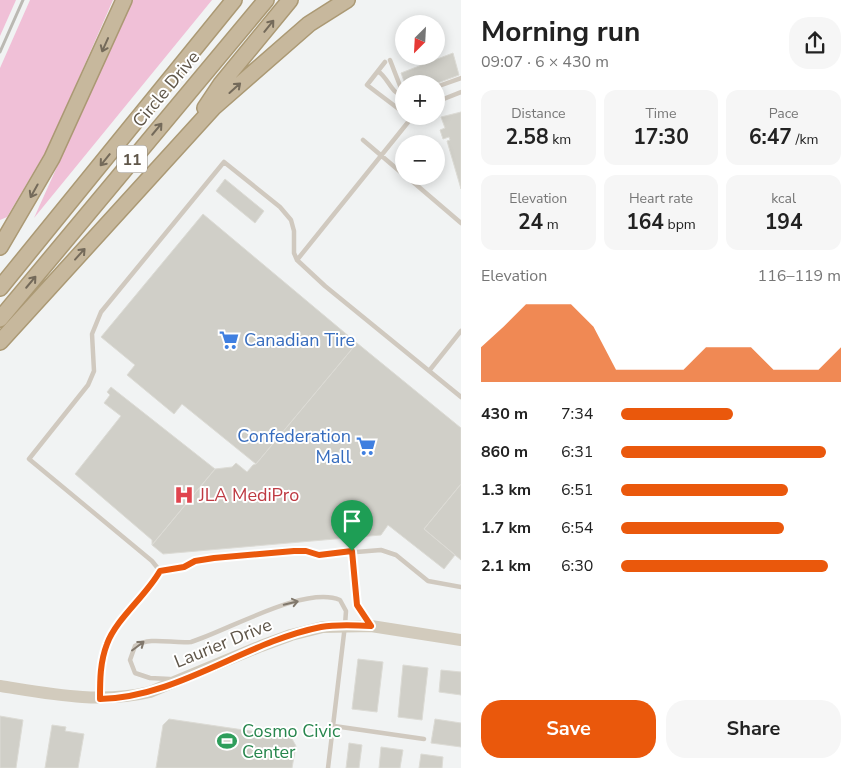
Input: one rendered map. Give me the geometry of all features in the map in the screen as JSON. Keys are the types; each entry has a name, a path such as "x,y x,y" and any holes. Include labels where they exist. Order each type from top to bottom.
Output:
{"highway":[{"path":"0,247 52,158 124,0"},
{"name":"Circle Drive","path":"0,288 234,0"},
{"name":"Circle Drive","path":"0,319 266,0"},
{"path":"187,134 221,84 290,0"},
{"path":"0,342 187,134 214,107 309,24 346,0"}],"main road":[{"name":"Laurier Drive","path":"0,686 100,699 142,693 186,678 291,635 323,627 345,625 371,626 461,640"}],"lane":[{"path":"395,79 388,61 367,85 395,106"},
{"path":"378,71 386,77 391,88 395,90"},
{"path":"445,84 461,78"},
{"path":"445,98 461,92"},
{"path":"297,260 406,125"},
{"path":"362,140 395,167"},
{"path":"160,571 152,561 29,459 88,385 94,371 92,334 101,312 224,162 280,207 291,220 294,231 294,253 297,260 325,286 461,397"},
{"path":"417,185 461,223"},
{"path":"429,370 461,331"},
{"path":"160,571 184,567 195,561 214,558 294,551 306,551 319,555 352,551 388,551 428,580 461,587"},
{"path":"352,551 357,605 371,626"},
{"path":"100,699 101,670 108,642 154,583 160,571"},
{"path":"186,678 157,678 135,673 131,667 131,652 141,642 150,640 179,644 191,642 286,604 323,596 332,597 344,606 345,625 328,768"},
{"path":"334,726 424,739"}],"shaded area":[{"path":"0,0 16,0 0,36"},
{"path":"30,0 113,0 49,146 7,217 0,220 0,68"},
{"path":"132,0 212,0 34,218"}],"building":[{"path":"453,53 459,75 445,80 445,75 402,75 401,73 422,65 445,65 445,56"},
{"path":"461,112 461,189 447,141 450,140 449,137 445,138 445,135 442,135 440,130 445,128 445,116"},
{"path":"225,179 264,211 255,223 216,191"},
{"name":"Canadian Tire","path":"203,214 357,343 256,464 182,404 174,414 127,375 135,365 101,337"},
{"name":"Confederation Mall","path":"357,343 461,428 461,484 424,529 455,555 444,569 388,525 381,535 163,554 152,545 215,469 232,467 236,463 247,472 256,464"},
{"path":"111,387 215,469 152,545 152,540 75,474 121,416 104,403 110,395 107,392"},
{"path":"461,484 461,560 424,529"},
{"path":"358,659 383,662 377,712 352,709"},
{"path":"403,665 428,668 422,720 398,717"},
{"path":"441,670 461,672 461,695 439,692"},
{"path":"0,716 23,720 16,768 0,768"},
{"name":"Cosmo Civic Center","path":"169,719 291,737 296,746 292,768 156,768 163,725"},
{"path":"435,719 461,723 461,747 431,743"},
{"path":"52,725 66,727 65,731 84,734 78,768 45,768"},
{"path":"349,743 362,745 359,768 346,768"},
{"path":"381,747 403,750 400,768 379,768"},
{"path":"421,754 443,757 442,768 419,768"}],"railway":[{"path":"0,52 23,0"}],"place":[{"name":"Canadian Tire","path":"229,340"},
{"name":"Confederation Mall","path":"366,446"},
{"name":"JLA MediPro","path":"184,495"},
{"name":"Cosmo Civic Center","path":"227,741"}],"route":[{"path":"306,551 319,555 352,551 357,605 360,613 371,626 345,625 308,630 261,646 150,692 119,698 100,699 101,670 108,642 118,626 154,583 160,571 184,567 195,561 214,558 274,552 306,551"}]}
